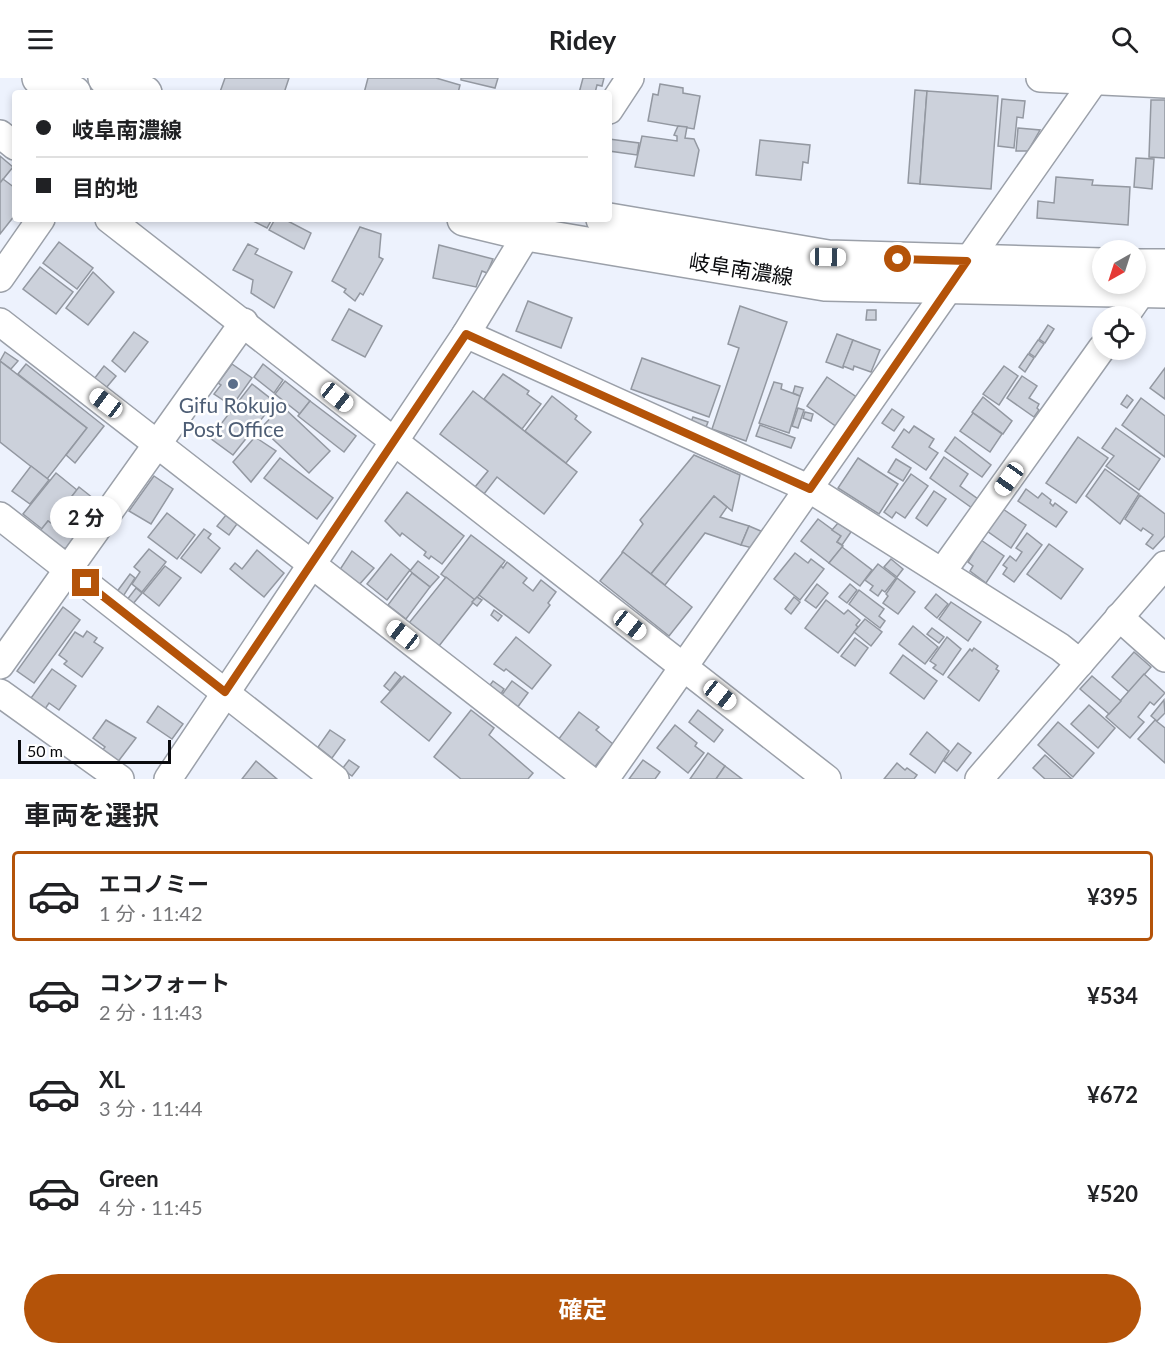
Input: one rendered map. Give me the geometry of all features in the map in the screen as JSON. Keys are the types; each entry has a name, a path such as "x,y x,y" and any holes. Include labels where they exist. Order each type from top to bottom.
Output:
{"main road":[{"path":"39,78 67,90"},
{"name":"岐阜南濃線","path":"612,221 828,257 958,273 1148,282 1165,266"},
{"name":"岐阜南濃線","path":"477,222 527,234 825,284 958,273 1092,266"}],"street":[{"path":"612,105 630,78"},
{"path":"1040,78 1165,84"},
{"path":"605,779 685,668 1094,80"},
{"path":"0,134 12,144"},
{"path":"0,278 39,222"},
{"path":"113,222 827,779"},
{"path":"168,779 310,563 466,334 527,234"},
{"path":"1132,306 1148,282"},
{"path":"0,322 588,779"},
{"path":"0,665 244,322"},
{"path":"466,334 810,489 1080,663"},
{"path":"942,572 1093,360"},
{"path":"0,516 335,779"},
{"path":"979,779 1165,565"},
{"path":"1119,617 1165,658"},
{"path":"0,693 120,779"}],"building":[{"path":"225,78 289,78 285,90 221,90"},
{"path":"368,78 436,78 460,85 459,90 365,90"},
{"path":"461,78 498,78 495,88 461,80"},
{"path":"583,78 604,78 602,86 597,85 596,90 580,90"},
{"path":"660,84 683,88 683,93 700,96 694,129 648,121 653,94 658,95"},
{"path":"915,90 927,91 920,184 908,183"},
{"path":"927,91 998,96 991,189 920,184"},
{"path":"1002,99 1025,101 1023,118 1017,117 1014,148 998,146"},
{"path":"1151,100 1165,100 1165,158 1149,157"},
{"path":"678,126 687,127 685,138 694,139 699,150 694,176 635,167 642,136 677,141 677,136 674,135"},
{"path":"1018,128 1040,130 1028,151 1016,151"},
{"path":"612,139 639,143 637,155 612,151"},
{"path":"760,140 810,145 808,163 803,162 801,180 756,175"},
{"path":"0,156 12,168 0,183"},
{"path":"1136,158 1154,159 1152,189 1134,187"},
{"path":"1056,177 1093,180 1092,185 1130,187 1128,225 1037,218 1038,201 1054,203"},
{"path":"3,179 12,186 12,219 0,234 0,183"},
{"path":"255,222 270,222 267,228"},
{"path":"273,222 290,222 311,233 304,249 269,230"},
{"path":"360,227 381,234 379,257 383,259 363,295 360,293 355,301 344,292 346,289 332,281"},
{"path":"59,242 93,268 77,289 43,263"},
{"path":"248,244 258,249 255,254 292,272 274,308 251,293 253,280 233,270"},
{"path":"439,245 493,259 487,273 482,271 476,287 433,278"},
{"path":"40,267 73,292 56,314 23,289"},
{"path":"93,272 114,292 88,325 66,308"},
{"path":"528,301 572,318 561,348 516,331"},
{"path":"740,306 787,322 746,441 712,429 739,348 728,344"},
{"path":"349,309 382,326 365,357 332,340"},
{"path":"867,310 876,310 876,320 866,320"},
{"path":"1048,325 1054,329 1045,343 1039,339"},
{"path":"134,332 148,342 125,372 112,361"},
{"path":"837,334 853,340 843,368 826,362"},
{"path":"853,340 880,350 871,372 854,366 853,370 843,366"},
{"path":"1038,340 1044,344 1035,357 1029,353"},
{"path":"5,352 18,361 11,369 0,361"},
{"path":"1028,354 1034,358 1025,372 1019,367"},
{"path":"642,358 720,386 709,417 631,389"},
{"path":"0,361 87,428 47,479 0,442"},
{"path":"26,364 104,426 75,463 66,455 87,428 18,374"},
{"name":"Gifu Rokujo Post Office","path":"232,364 252,378 232,406 214,394 221,385 218,383"},
{"path":"263,364 283,380 274,393 254,377"},
{"path":"104,366 116,376 106,388 94,379"},
{"path":"1004,366 1018,376 999,405 983,394"},
{"path":"1165,368 1165,399 1150,388"},
{"path":"503,374 529,391 527,394 541,404 522,429 484,399"},
{"path":"1022,376 1037,386 1029,398 1039,404 1037,408 1039,410 1034,417 1007,398"},
{"path":"827,377 858,398 837,427 807,406"},
{"path":"285,381 310,401 300,414 275,394"},
{"path":"774,382 782,384 781,389 800,396 789,433 759,423"},
{"path":"252,384 275,402 233,455 210,438"},
{"path":"795,386 803,388 800,396 793,393"},
{"path":"473,391 577,472 544,514 497,477 484,494 475,487 488,471 440,434"},
{"path":"1127,395 1133,400 1127,408 1121,404"},
{"path":"552,396 577,416 575,419 591,432 566,463 525,431"},
{"path":"983,397 1012,421 1003,434 972,412"},
{"path":"1141,398 1165,416 1165,457 1122,425"},
{"path":"310,401 356,436 344,452 298,416"},
{"path":"282,406 330,451 309,473 261,428"},
{"path":"798,408 804,410 798,428 792,426"},
{"path":"892,409 904,417 894,431 882,423"},
{"path":"805,412 813,414 811,421 803,418"},
{"path":"973,413 1002,434 990,452 960,431"},
{"path":"693,417 708,422 706,427 691,422"},
{"path":"760,425 795,438 791,448 756,436"},
{"path":"914,426 934,439 929,447 938,453 926,470 892,447 904,429 909,433"},
{"path":"1116,428 1160,459 1139,490 1106,466 1114,456 1102,448"},
{"path":"255,437 276,451 251,482 233,462"},
{"path":"955,437 991,465 982,477 945,451"},
{"path":"1078,437 1108,458 1076,503 1046,483"},
{"path":"694,455 740,475 732,511 714,496 651,574 622,552 643,524 640,520"},
{"path":"944,457 968,474 960,486 978,499 972,508 930,478"},
{"path":"280,458 333,498 317,519 264,478"},
{"path":"858,458 898,484 879,514 838,488"},
{"path":"896,459 911,468 903,481 888,472"},
{"path":"31,466 49,480 30,504 12,491"},
{"path":"1105,469 1139,494 1120,524 1086,496"},
{"path":"56,473 77,490 51,523 48,521 42,529 23,514"},
{"path":"911,474 928,486 905,518 896,512 892,518 884,512"},
{"path":"154,476 173,489 151,524 129,511"},
{"path":"79,487 98,502 75,531 55,518"},
{"path":"1026,489 1038,498 1042,493 1051,500 1050,503 1053,506 1055,503 1067,512 1056,527 1018,501"},
{"path":"934,491 946,499 927,526 916,518"},
{"path":"407,492 464,536 442,564 431,556 429,559 424,555 426,552 402,533 400,536 385,521"},
{"path":"1140,495 1165,514 1165,536 1153,549 1146,544 1153,535 1143,528 1141,531 1125,519"},
{"path":"714,496 727,507 720,517 749,526 741,545 705,533 665,585 651,574"},
{"path":"1003,509 1026,525 1011,548 987,531"},
{"path":"167,513 195,535 177,559 148,537"},
{"path":"226,515 237,524 229,535 217,526"},
{"path":"55,518 77,535 66,548 60,549 39,532 48,521 51,523"},
{"path":"818,519 841,536 837,542 843,546 829,563 801,541"},
{"path":"838,523 851,532 842,545 837,542 841,536 832,530"},
{"path":"749,526 763,532 752,548 741,545"},
{"path":"204,529 211,534 208,538 220,548 201,573 181,558"},
{"path":"1027,533 1042,545 1014,582 1003,574 1007,568 1003,565 1010,556 1016,561 1022,552 1016,548"},
{"path":"471,535 505,561 475,600 441,574"},
{"path":"981,540 1004,556 986,583 970,571 973,566 968,562"},
{"path":"1049,544 1083,569 1061,599 1027,574"},
{"path":"842,547 872,570 860,586 829,563"},
{"path":"149,549 166,562 142,592 132,584 140,572 134,567"},
{"path":"257,550 284,573 264,597 230,569 235,563 242,569"},
{"path":"352,551 374,568 358,586 339,571"},
{"path":"623,552 692,607 669,636 600,581"},
{"path":"795,553 808,563 811,559 824,569 800,600 774,579"},
{"path":"391,554 410,570 387,600 367,584"},
{"path":"891,559 903,569 897,577 884,567"},
{"path":"418,561 439,577 430,587 410,571"},
{"path":"507,562 527,578 523,583 533,591 541,580 556,592 548,603 550,605 529,633 479,595 501,566 503,568"},
{"path":"878,564 896,578 885,592 882,590 878,596 870,590 873,586 865,580"},
{"path":"165,566 181,578 159,606 143,593"},
{"path":"412,573 430,587 406,619 388,605"},
{"path":"130,574 135,578 122,598 116,593"},
{"path":"446,577 475,600 439,646 409,623"},
{"path":"897,578 915,592 898,614 883,603"},
{"path":"817,584 828,593 816,608 805,600"},
{"path":"850,584 857,590 847,603 839,597"},
{"path":"136,588 142,593 132,605 126,601"},
{"path":"859,590 884,609 879,616 885,621 880,628 849,604"},
{"path":"936,594 948,604 937,618 925,608"},
{"path":"477,597 482,600 477,606 472,602"},
{"path":"794,597 800,602 791,614 785,609"},
{"path":"826,600 844,614 848,610 860,620 856,625 858,627 838,653 805,628"},
{"path":"951,602 981,622 968,641 939,619"},
{"path":"63,607 80,620 34,683 17,671"},
{"path":"494,610 502,616 498,621 491,615"},
{"path":"865,619 882,632 871,646 854,632"},
{"path":"913,626 938,647 925,664 899,644"},
{"path":"932,628 944,637 939,643 927,634"},
{"path":"87,631 97,638 94,642 103,648 82,677 64,664 67,661 59,655 75,632 83,637"},
{"path":"516,637 551,665 532,689 506,669 504,671 494,664"},
{"path":"947,637 961,649 943,675 933,668 936,665 930,661"},
{"path":"855,638 868,648 855,666 841,656"},
{"path":"974,648 998,666 996,669 999,671 979,701 948,677 970,649 972,651"},
{"path":"1134,652 1151,667 1129,692 1112,677"},
{"path":"903,655 937,681 924,699 890,673"},
{"path":"52,669 76,686 59,710 49,703 45,709 31,698"},
{"path":"395,672 401,677 390,691 384,686"},
{"path":"1144,674 1165,693 1154,705 1150,702 1138,717 1144,722 1130,738 1106,717"},
{"path":"404,676 451,713 429,741 381,702"},
{"path":"1092,676 1121,701 1109,714 1080,689"},
{"path":"493,681 504,689 501,694 490,685"},
{"path":"512,681 528,693 517,708 501,696"},
{"path":"1164,700 1165,713 1157,721 1151,716"},
{"path":"1089,705 1115,728 1098,748 1071,724"},
{"path":"158,706 183,724 172,739 147,722"},
{"path":"471,710 494,728 489,735 533,773 528,779 461,779 434,757"},
{"path":"698,710 723,730 714,742 689,722"},
{"path":"579,712 599,727 596,730 613,744 594,768 558,740"},
{"path":"106,720 136,738 117,763 101,752 105,747 93,738"},
{"path":"1155,720 1165,728 1165,763 1138,739"},
{"path":"1058,722 1094,753 1073,777 1038,745"},
{"path":"675,725 697,743 695,746 704,753 688,773 657,748"},
{"path":"330,730 345,740 332,758 318,747"},
{"path":"927,732 949,751 935,773 910,754"},
{"path":"958,743 971,753 957,771 944,761"},
{"path":"708,753 725,766 716,779 690,779"},
{"path":"1045,755 1072,779 1045,779 1033,768"},
{"path":"349,760 359,767 352,776 342,769"},
{"path":"643,760 660,772 655,779 629,779"},
{"path":"256,761 277,779 242,779"},
{"path":"897,763 905,770 907,768 917,775 914,779 884,779"},
{"path":"725,766 742,779 716,779"}],"place":[{"name":"Gifu Rokujo Post Office","path":"233,384"}],"route":[{"path":"86,583 225,692 466,334 810,489 967,261 898,259"}]}
